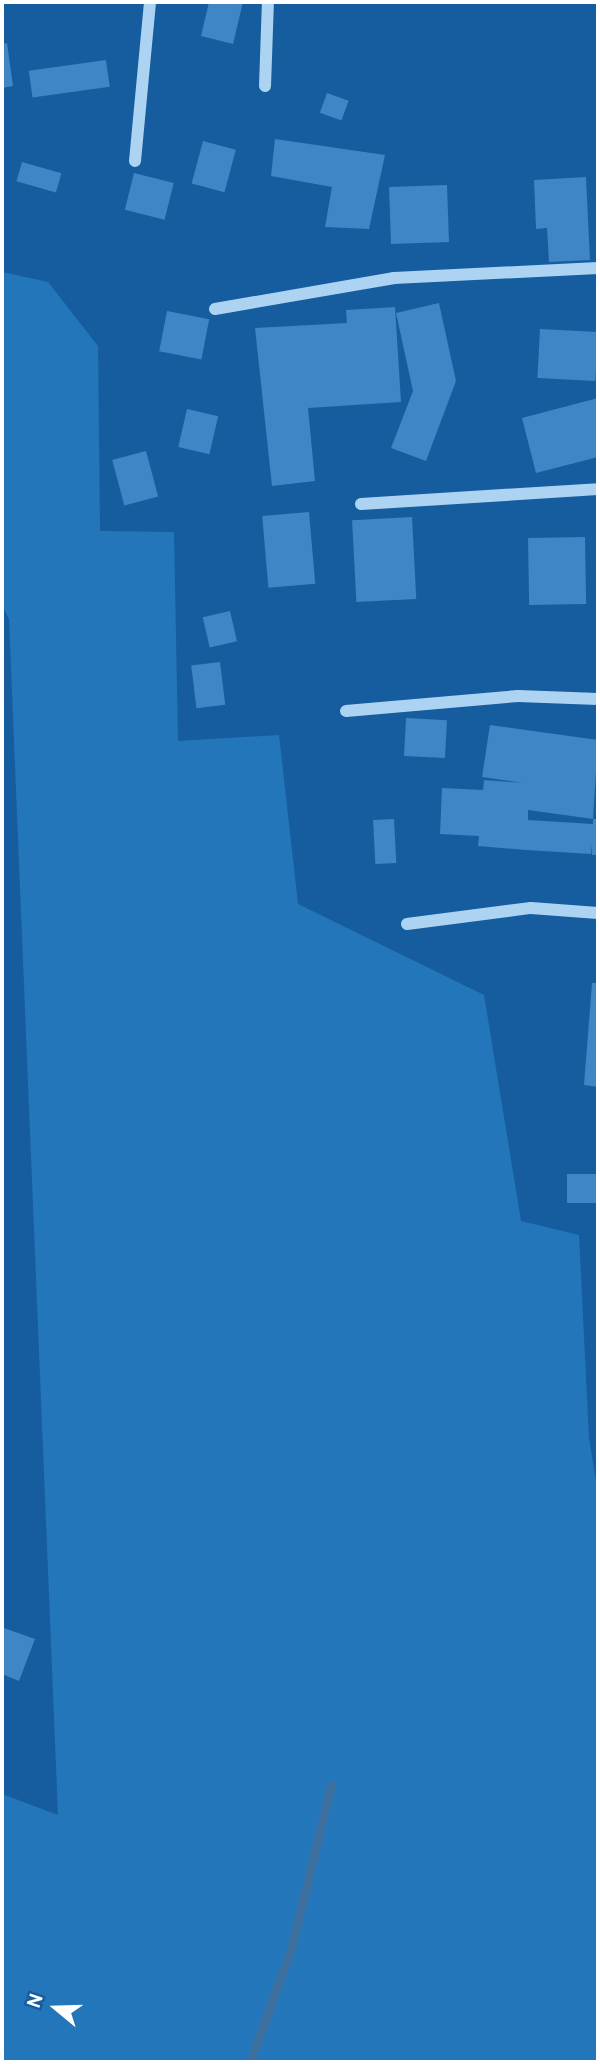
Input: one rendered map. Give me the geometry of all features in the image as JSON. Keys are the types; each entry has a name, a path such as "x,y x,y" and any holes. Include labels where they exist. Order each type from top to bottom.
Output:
{"street":[{"path":"135,161 150,2"},
{"path":"265,86 268,2"},
{"path":"215,309 394,278 598,268"},
{"path":"361,504 598,489"},
{"path":"346,711 518,696 598,699"},
{"path":"407,924 531,908 598,913"}],"shaded area":[{"path":"2,272 48,282 98,346 100,531 174,532 178,741 279,735 298,904 484,995 521,1221 579,1235 589,1438 598,1494 598,2062 2,2062 2,1794 58,1815 9,619 2,605"}],"building":[{"path":"209,2 243,2 233,44 201,36"},
{"path":"7,43 13,86 2,88 2,44"},
{"path":"106,60 110,87 33,98 29,71"},
{"path":"327,93 349,101 341,121 320,113"},
{"path":"275,139 385,155 369,229 325,227 332,187 271,176"},
{"path":"203,141 236,150 224,192 192,184"},
{"path":"22,162 61,173 56,193 16,181"},
{"path":"134,173 174,183 165,220 125,210"},
{"path":"586,177 590,260 549,262 547,228 536,229 534,180"},
{"path":"447,185 449,242 391,244 389,187"},
{"path":"439,303 456,381 426,461 391,448 413,391 396,313"},
{"path":"395,307 401,402 308,408 315,481 272,486 255,328 347,323 346,310"},
{"path":"167,311 209,319 201,359 159,351"},
{"path":"540,329 598,332 595,381 537,378"},
{"path":"598,398 598,457 536,473 522,418"},
{"path":"187,409 218,416 209,454 178,447"},
{"path":"146,451 158,496 124,505 112,460"},
{"path":"309,512 315,584 268,588 262,516"},
{"path":"412,517 416,599 356,602 352,520"},
{"path":"585,537 586,604 529,605 528,538"},
{"path":"230,611 237,641 210,648 203,617"},
{"path":"220,662 225,705 196,708 191,666"},
{"path":"406,718 447,720 445,758 404,756"},
{"path":"490,725 598,740 593,819 598,819 598,855 592,855 592,845 591,854 526,850 478,846 479,836 440,834 442,788 483,790 484,780 523,783 482,777","holes":["528,810 593,819 593,824 528,820"]},
{"path":"394,819 396,863 375,864 373,820"},
{"path":"592,983 598,983 598,1087 584,1085"},
{"path":"567,1174 598,1174 598,1203 567,1203"},
{"path":"4,1628 35,1639 19,1681 2,1674"}],"waterway":[{"path":"250,2062 291,1949 331,1785"}]}
